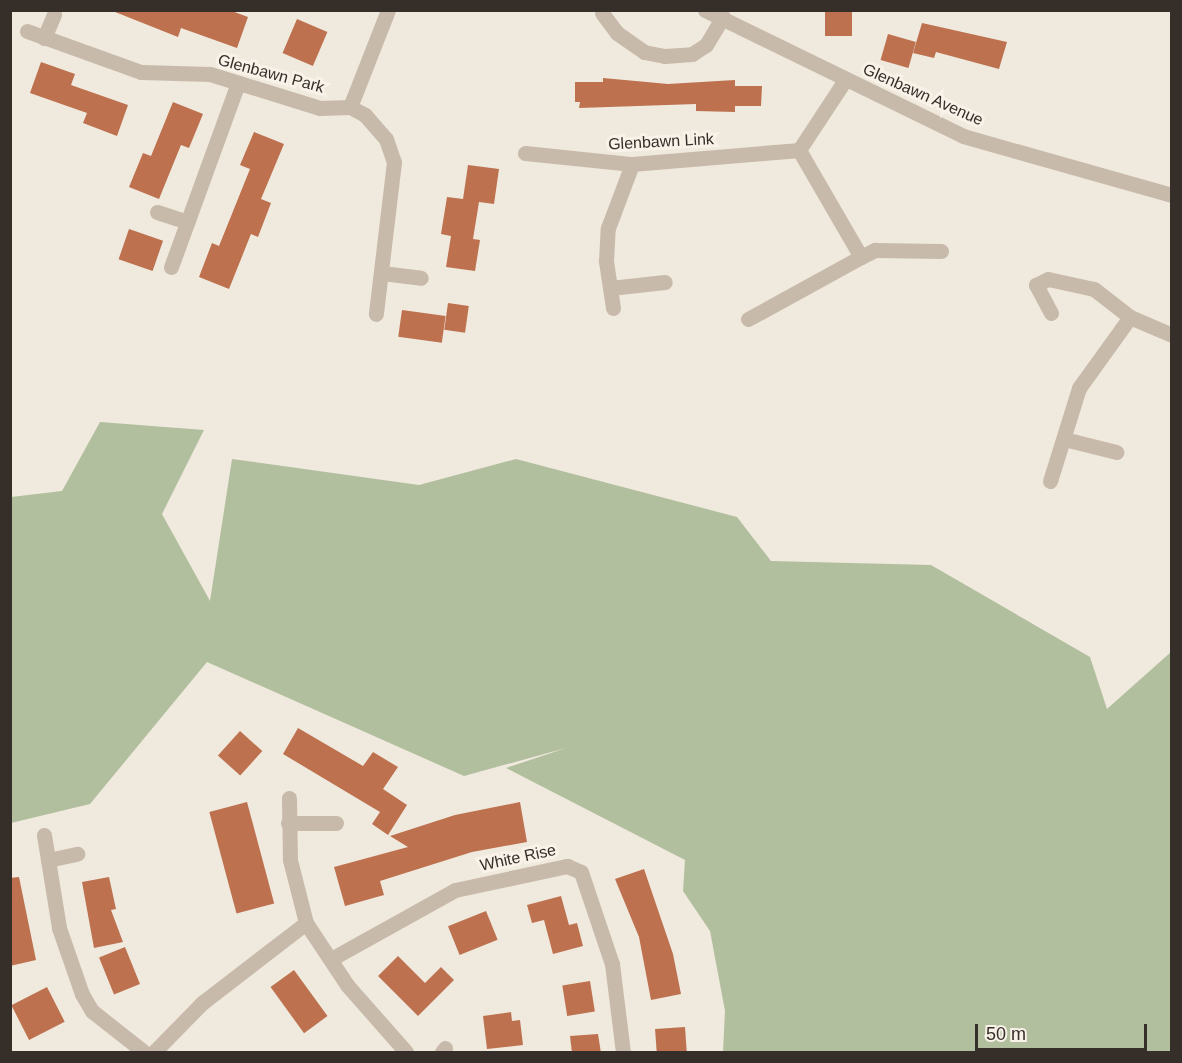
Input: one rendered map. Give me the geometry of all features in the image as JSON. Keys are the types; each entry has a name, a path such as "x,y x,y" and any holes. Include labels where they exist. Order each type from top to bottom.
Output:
{"street":[{"path":"376,314 394,162 386,139 350,107 388,10"},
{"name":"Glenbawn Avenue","path":"705,10 963,136 1172,195"},
{"path":"602,13 617,33 644,52 665,56 692,54 706,45 723,17"},
{"path":"44,38 54,14"},
{"name":"Glenbawn Park","path":"27,31 141,72 210,74 320,108 350,107"},
{"path":"845,80 799,150 861,257"},
{"path":"171,267 238,82"},
{"name":"Glenbawn Link","path":"525,153 632,164 799,150"},
{"path":"613,308 610,288 609,228 632,164"},
{"path":"157,212 187,222"},
{"path":"748,319 875,250 941,251"},
{"path":"382,273 420,278"},
{"path":"1051,313 1036,285 1048,279 1094,289 1130,317 1172,335"},
{"path":"610,288 665,282"},
{"path":"1050,481 1079,388 1130,317"},
{"path":"1064,440 1116,452"},
{"path":"290,798 288,823 290,860 306,923 381,1028 406,1053"},
{"path":"288,823 336,823"},
{"path":"44,835 59,928 82,994 92,1011 144,1053"},
{"path":"48,860 77,854"},
{"name":"White Rise","path":"330,959 455,890 567,866 581,872 612,964 623,1053"},
{"path":"154,1053 202,1003 306,923"}],"green space":[{"path":"100,422 204,430 162,514 210,601 232,459 419,485 516,459 737,517 771,561 931,565 1090,657 1107,709 1171,652 1171,1052 723,1052 725,1011 710,931 683,891 685,860 506,768 566,748 464,776 207,662 90,804 11,823 11,497 62,491"}],"building":[{"path":"110,10 229,10 248,17 237,48 181,28 178,37"},
{"path":"825,10 852,10 852,36 825,36"},
{"path":"297,19 327,32 313,66 283,53"},
{"path":"922,23 1007,42 999,69 936,52 934,58 913,53"},
{"path":"888,34 916,42 908,68 881,60"},
{"path":"41,62 75,74 71,85 128,105 117,136 83,123 87,113 30,93"},
{"path":"603,78 668,84 735,80 735,86 762,86 761,106 735,106 735,112 696,111 696,104 579,108 580,102 575,102 575,82 603,82"},
{"path":"173,102 203,114 189,148 181,145 159,199 129,187 143,153 151,156"},
{"path":"254,132 284,144 261,199 271,203 258,237 251,234 229,289 199,277 212,243 219,246 250,169 240,165"},
{"path":"468,165 499,169 494,204 479,202 473,239 480,240 475,271 446,267 451,236 441,234 447,197 463,199"},
{"path":"129,229 163,241 153,271 119,259"},
{"path":"448,303 469,306 465,333 444,330"},
{"path":"402,310 446,316 442,343 398,337"},
{"path":"298,728 363,766 373,752 398,767 383,789 407,805 388,835 372,824 380,812 283,754"},
{"path":"240,731 262,751 240,776 218,756"},
{"path":"247,802 274,903 237,914 209,812"},
{"path":"520,802 527,842 472,852 380,881 384,895 345,906 334,867 408,847 390,836 455,815"},
{"path":"644,869 673,954 681,994 651,1000 639,937 615,879"},
{"path":"19,877 36,960 10,966 10,878"},
{"path":"109,877 116,909 111,910 123,942 94,948 82,882"},
{"path":"561,896 569,925 577,923 583,946 553,954 544,920 532,923 527,905"},
{"path":"486,911 498,940 460,955 448,926"},
{"path":"125,947 140,984 114,995 99,957"},
{"path":"398,956 425,983 441,967 454,980 418,1016 378,976"},
{"path":"294,970 328,1016 304,1033 271,987"},
{"path":"590,981 595,1012 567,1016 562,985"},
{"path":"47,987 65,1022 29,1040 11,1005"},
{"path":"511,1012 512,1021 520,1020 523,1045 487,1049 483,1016"},
{"path":"685,1027 687,1052 657,1052 655,1029"},
{"path":"598,1034 601,1053 572,1053 570,1036"}]}
